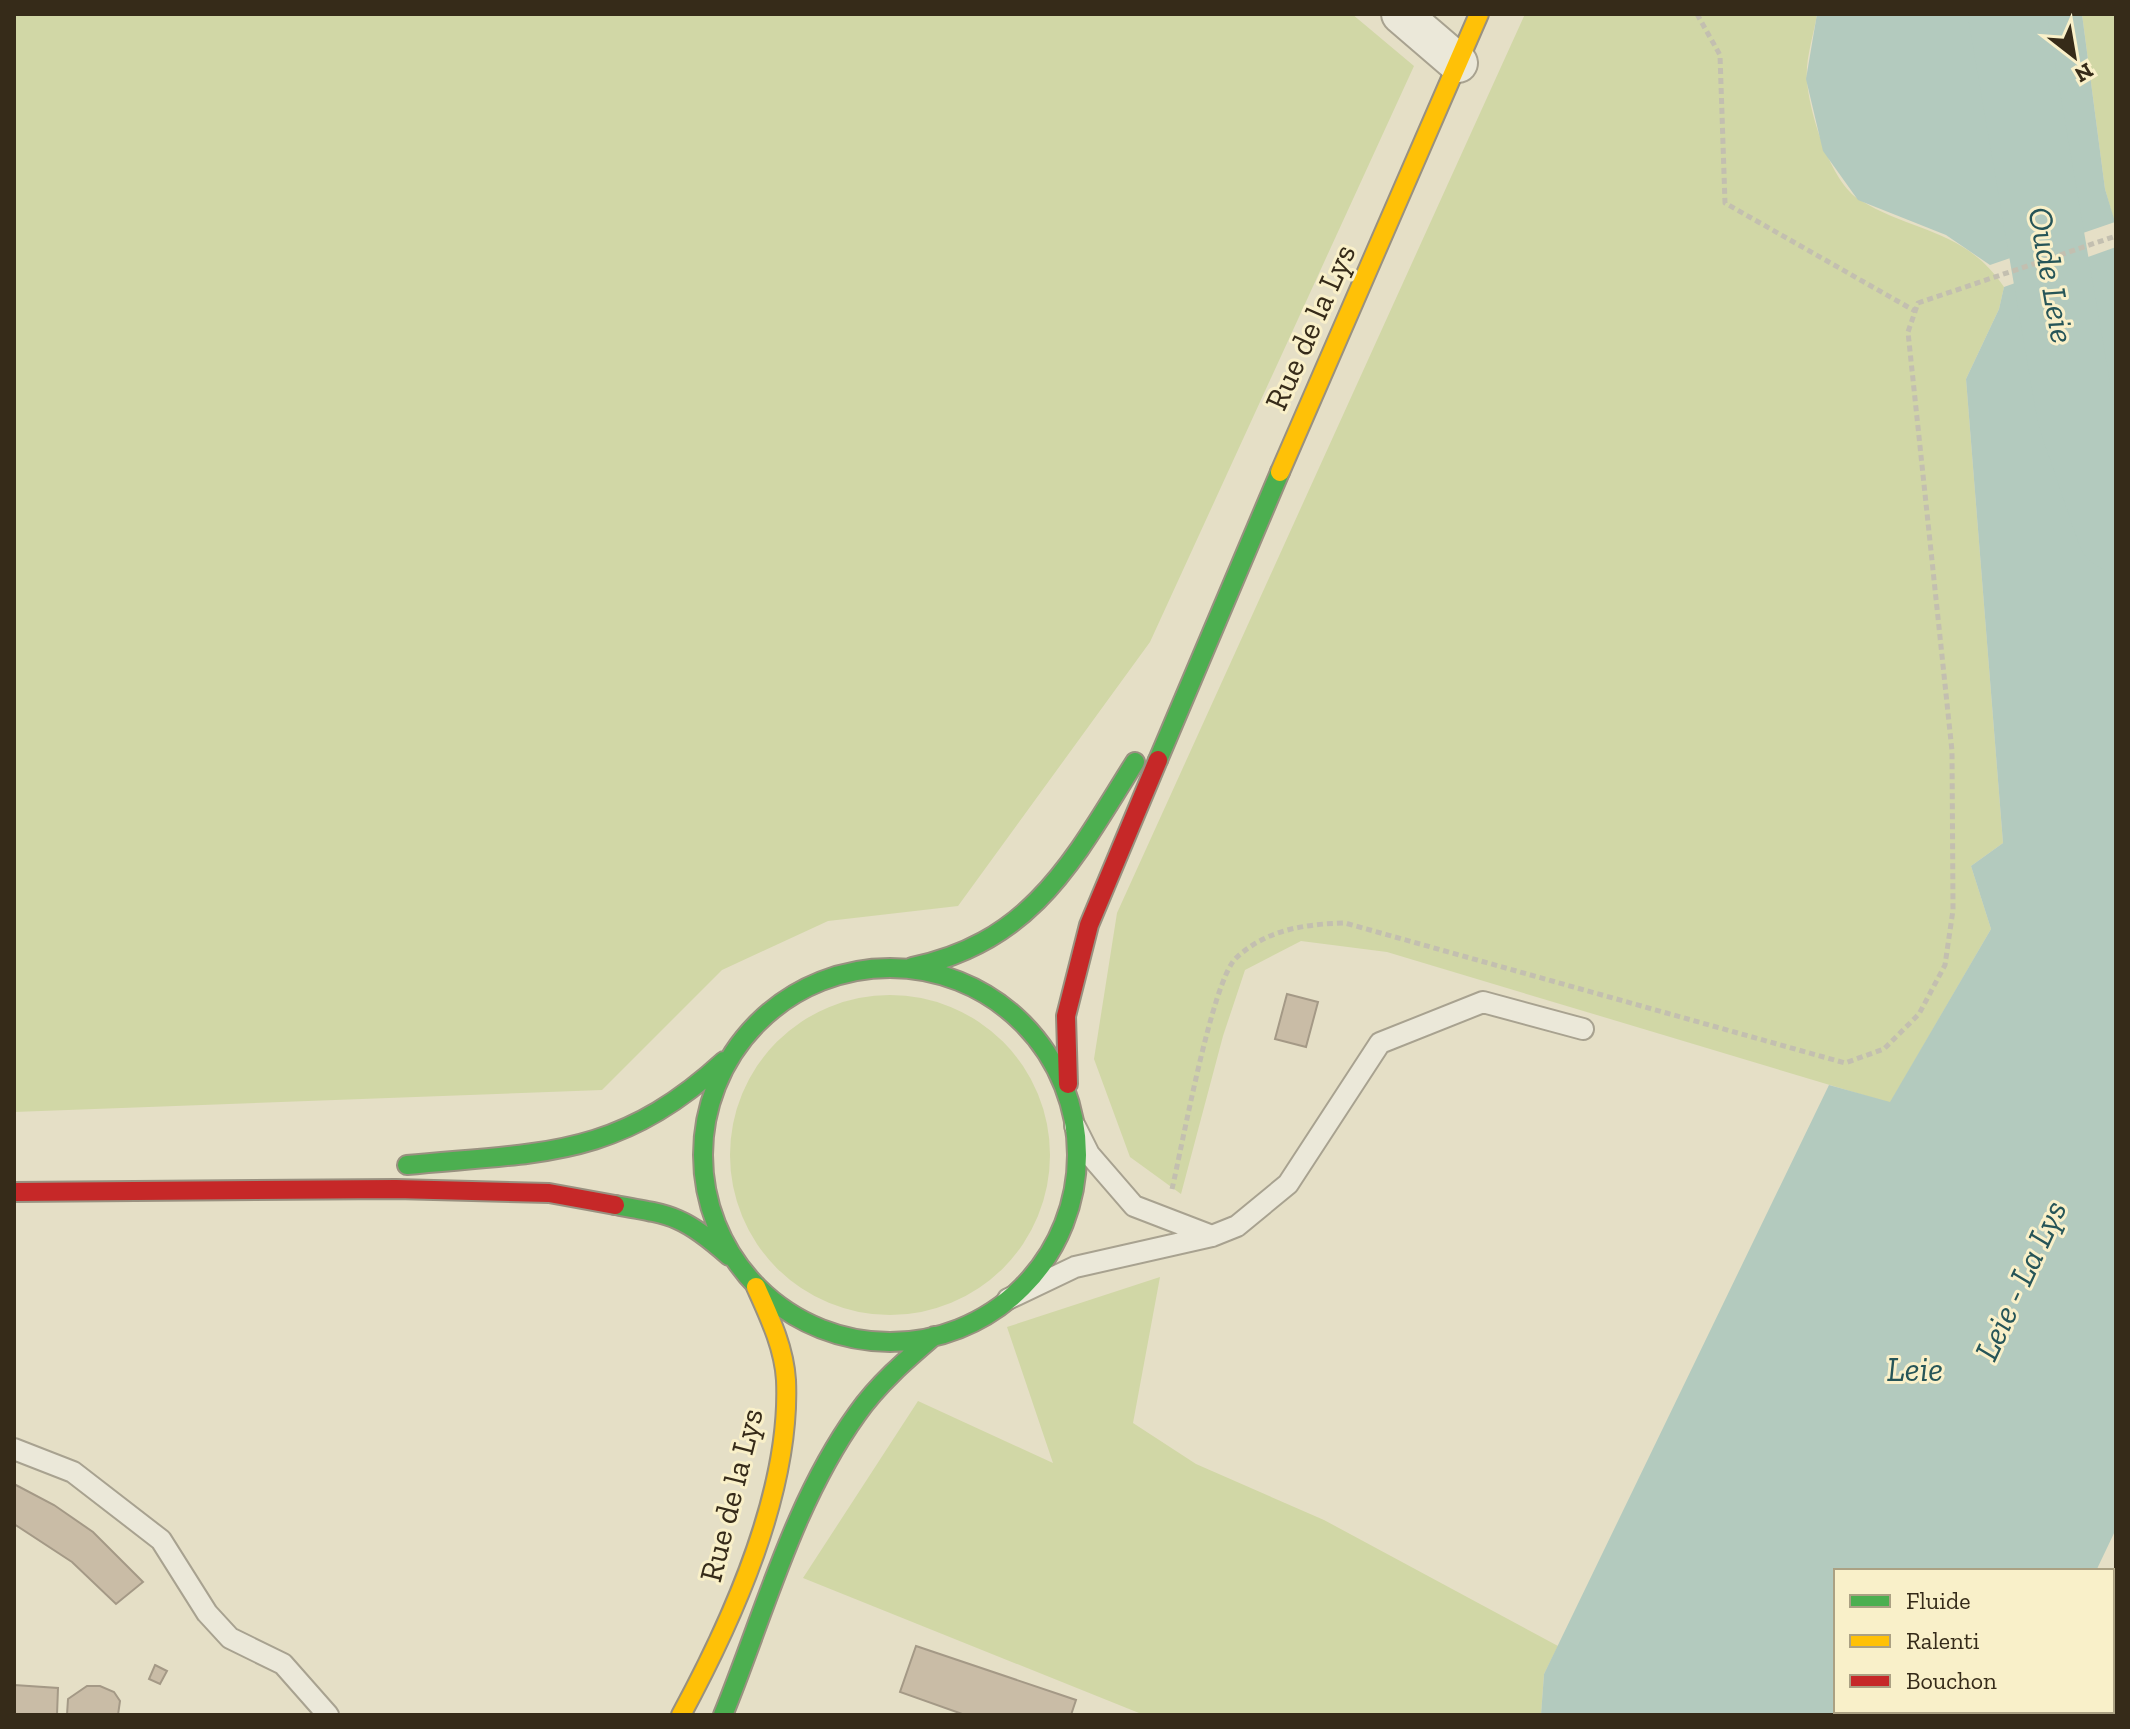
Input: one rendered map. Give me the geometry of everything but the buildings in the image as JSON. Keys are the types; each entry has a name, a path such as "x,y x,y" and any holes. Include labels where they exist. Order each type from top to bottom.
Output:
{"main road":[{"name":"Rue de la Lys","path":"1069,1099 1066,1016 1076,968 1109,874 1196,665 1479,14"},
{"name":"Rue de la Lys","path":"904,968 945,961 973,950 1001,934 1022,915 1091,830 1196,665"},
{"path":"14,1192 496,1190 594,1199 672,1215 698,1229 776,1303 825,1330 879,1341 934,1336 961,1328 1008,1299 1037,1269 1059,1234 1075,1181 1075,1126 1069,1099 1045,1049 1007,1009 959,981 904,968 848,973 821,981 772,1009 735,1051 687,1095 636,1126 610,1137 528,1152 224,1189"},
{"path":"735,1051 710,1101 703,1157 712,1213 737,1263"},
{"name":"Rue de la Lys","path":"681,1715 715,1648 753,1555 783,1430 786,1393 782,1356 755,1284"},
{"name":"Rue de la Lys","path":"723,1715 792,1540 840,1439 884,1376 934,1336"}],"street":[{"path":"1401,14 1458,63"}],"lane":[{"path":"1008,1299 1075,1267 1212,1236 1237,1226 1288,1184 1380,1043 1483,1002 1583,1029"},
{"path":"1075,1126 1089,1154 1134,1206 1212,1236"},
{"path":"14,1449 73,1472 161,1540 207,1613 230,1638 283,1664 328,1715"}],"path":[{"path":"1697,14 1720,55 1725,203 1915,311"},
{"path":"1166,1218 1219,992 1234,959 1286,928 1345,923 1845,1063 1884,1049 1919,1014 1945,965 1953,910 1952,751 1908,332 1918,303 2116,236"}],"green space":[{"path":"14,14 1352,14 1414,66 1150,642 958,906 828,921 722,970 602,1090 14,1112"},
{"path":"1525,14 1817,14 1807,80 1823,146 1840,179 1860,200 1955,242 1972,253 2004,287 1999,309 1966,379 2003,843 1971,866 1991,929 1890,1103 1387,952 1301,941 1245,970 1223,1036 1181,1194 1130,1157 1094,1059 1117,913"},
{"path":"2082,14 2116,14 2116,227 2105,189"},
{"path":"890,995 921,998 951,1007 979,1022 1003,1042 1023,1066 1038,1094 1047,1124 1050,1155 1047,1186 1038,1216 1023,1244 1003,1268 979,1288 951,1303 921,1312 890,1315 859,1312 829,1303 801,1288 777,1268 757,1244 742,1216 733,1186 730,1155 733,1124 742,1094 757,1066 777,1042 801,1022 829,1007 859,998"},
{"path":"1160,1277 1133,1423 1196,1464 1324,1520 1558,1646 1544,1674 1541,1715 1144,1715 803,1578 918,1401 1053,1463 1007,1327"}],"water":[{"path":"1817,14 2082,14 2105,189 2115,222 1990,265 1946,235 1858,200 1823,151 1806,79"},
{"name":"Leie","path":"2116,247 2116,1529 2097,1569 1834,1569 1834,1713 2032,1715 1541,1715 1544,1674 1829,1085 1890,1102 1991,929 1971,866 2003,843 1966,379 1999,309 2004,287"}],"waterway":[{"name":"Oude Leie","path":"2007,14 2076,415 2116,532"}],"traffic: fast":[{"path":"1158,760 1280,472"},
{"path":"912,967 954,955 989,938 1020,917 1070,863 1135,762"},
{"path":"890,968 944,976 978,990 1022,1023 1055,1067 1069,1101 1077,1155 1069,1209 1055,1243 1022,1287 978,1320 944,1334 890,1342 836,1334 802,1320 758,1287 725,1243 711,1209 703,1155 711,1101 725,1067 758,1023 802,990 836,976 890,968"},
{"path":"407,1165 538,1152 612,1134 648,1117 685,1093 724,1061"},
{"path":"615,1205 677,1219 729,1256"},
{"path":"723,1715 781,1560 835,1448 874,1393 934,1336"}],"traffic: slow":[{"path":"1280,472 1479,14"},
{"path":"681,1715 720,1638 755,1553 779,1466 785,1422 785,1368 775,1332 756,1287"}],"traffic: jam":[{"path":"1068,1084 1066,1016 1089,925 1158,760"},
{"path":"14,1192 396,1189 549,1193 615,1205"}],"water label":[{"name":"Leie - La Lys","path":"2020,1280"}]}
